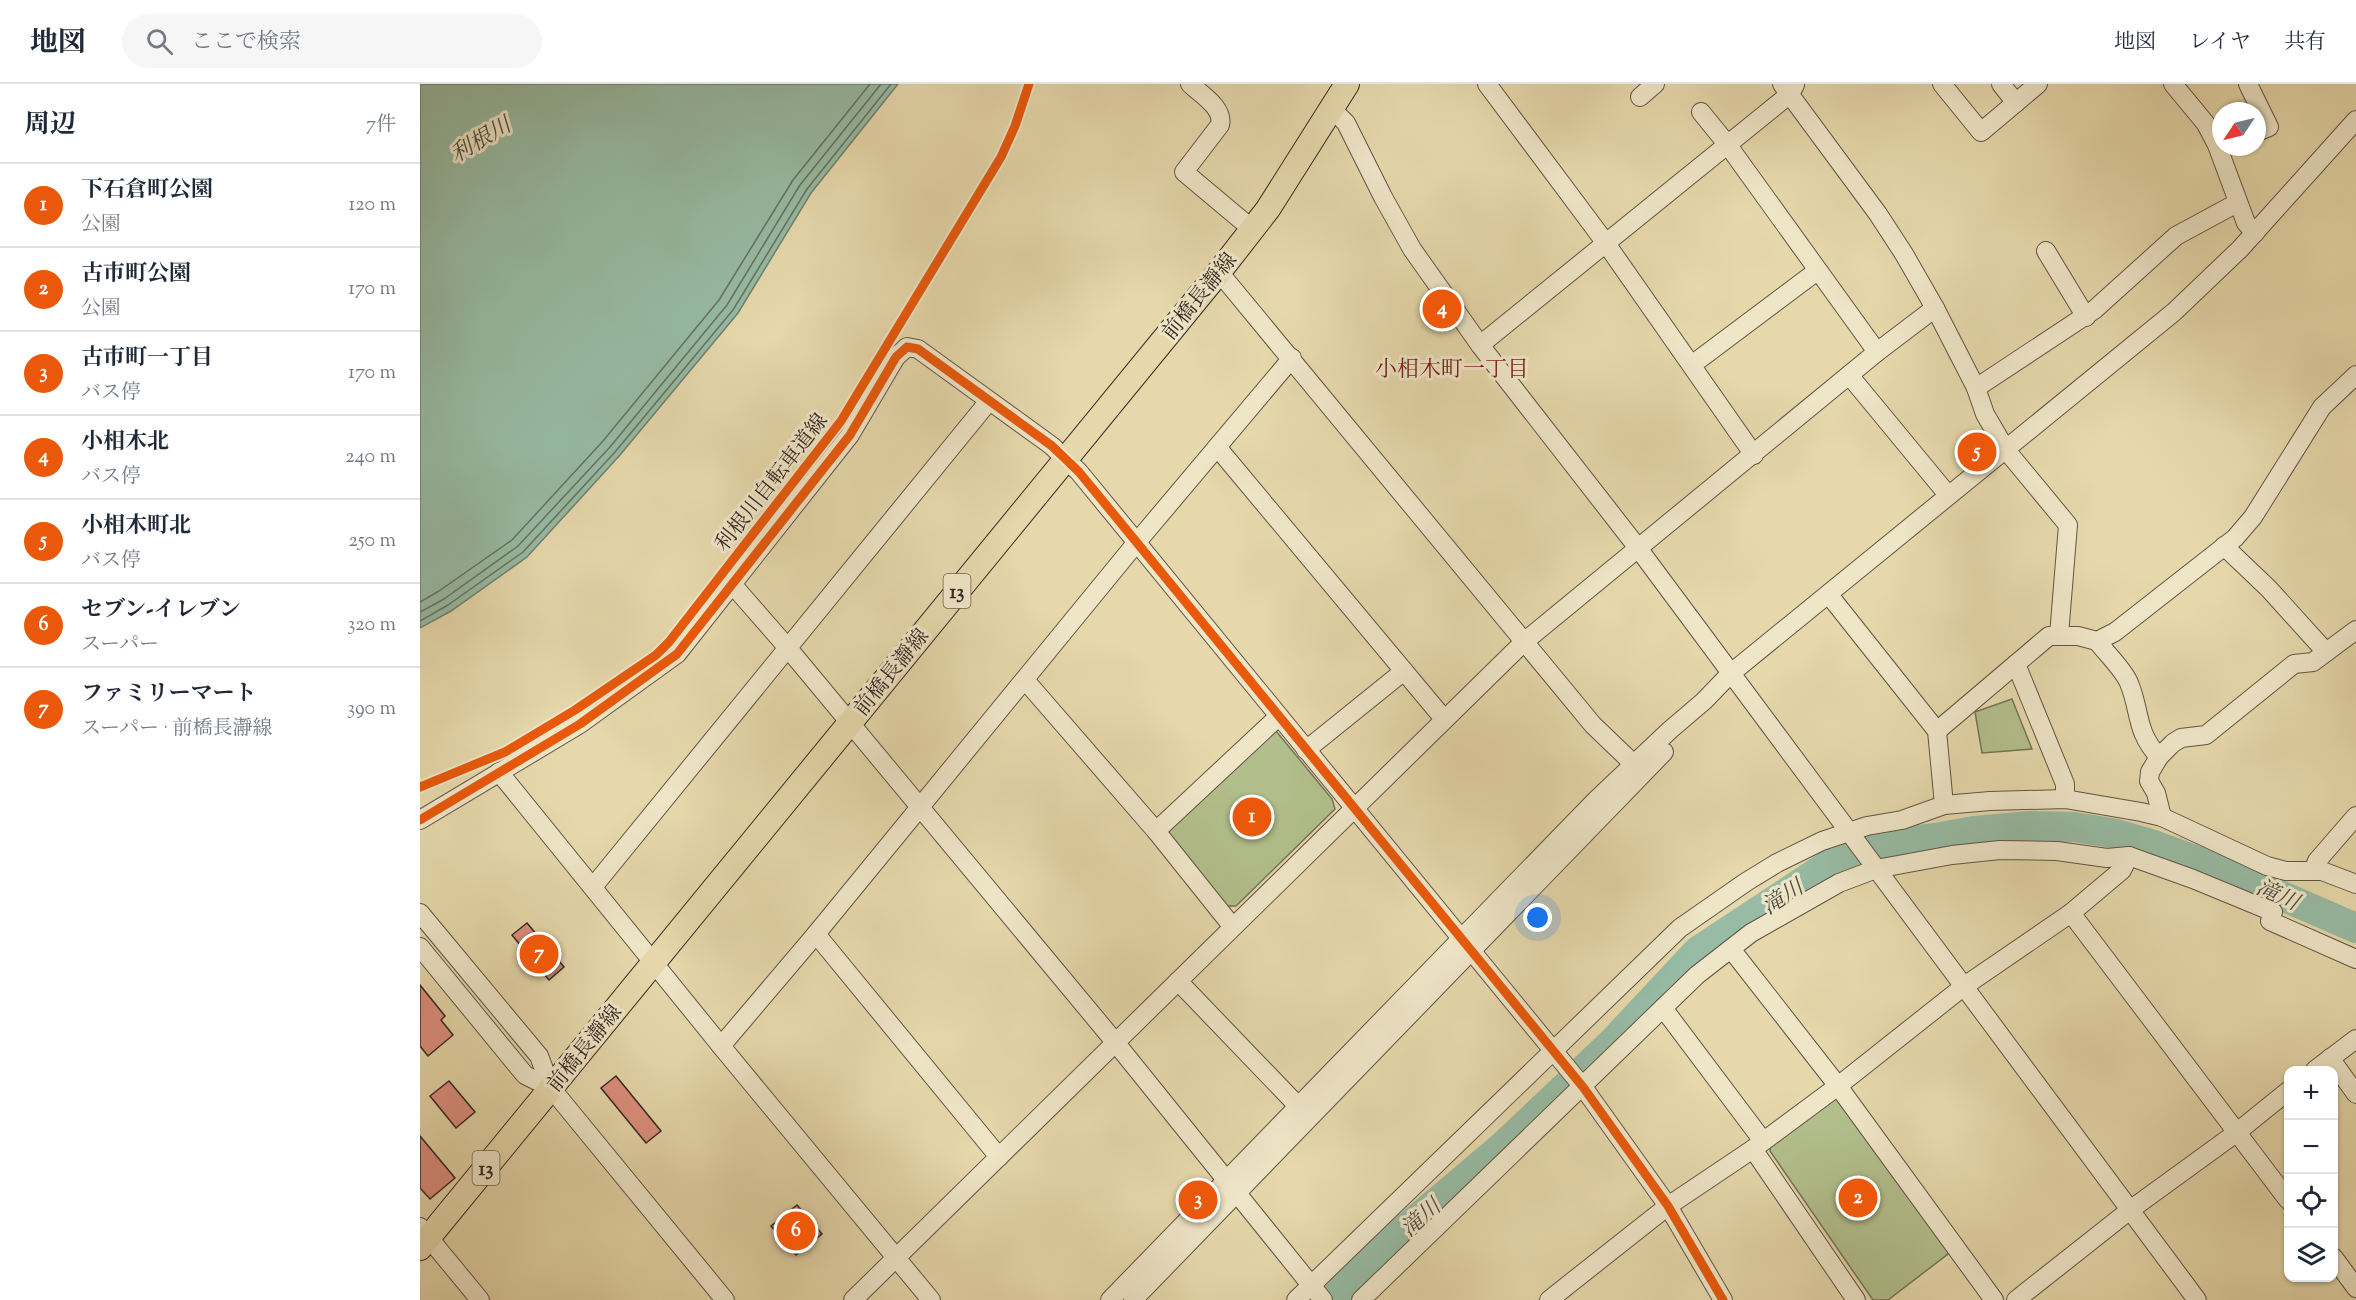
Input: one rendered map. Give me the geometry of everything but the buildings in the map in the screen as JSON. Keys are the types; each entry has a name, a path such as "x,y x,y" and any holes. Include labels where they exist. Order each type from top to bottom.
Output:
{"main road":[{"name":"前橋長瀞線","path":"423,1237 551,1088 1065,457 1219,272 1268,209 1337,93"}],"street":[{"path":"1190,84 1217,109 1221,122 1184,172 1252,229"},
{"path":"1487,84 1605,242 1693,364 1754,454"},
{"path":"1640,97 1655,84"},
{"path":"1942,84 1981,132 2038,84"},
{"path":"2001,84 2016,103"},
{"path":"2248,84 2257,102"},
{"path":"2176,85 2212,133"},
{"path":"1480,345 1727,144 1789,87 1878,214 1935,308 1976,388 1985,414 2006,450 2068,525 2059,635"},
{"path":"1337,93 1341,116 1412,249 1480,345 1638,548 2197,1300"},
{"path":"1701,112 1727,144 1877,352"},
{"path":"1110,1300 1232,1187 1466,945 1596,800 1639,770 1670,730 1704,701 1730,674 2174,312 2255,233 2356,120"},
{"path":"2223,156 2237,203 2246,223 2255,233"},
{"path":"1976,388 2085,316 2176,236 2237,203"},
{"path":"2046,251 2085,316"},
{"path":"1693,364 1817,271"},
{"path":"1219,272 1593,725 1639,770"},
{"path":"853,1300 1525,641 1877,352 1935,308"},
{"path":"420,820 580,724 670,661 850,435 901,351 907,347 918,349 1065,457 1137,542 1581,1085 1668,1206 1723,1300"},
{"path":"721,1046 1292,358"},
{"path":"1849,375 1948,495"},
{"path":"2097,642 2127,625 2224,546 2253,517 2322,407 2356,375"},
{"path":"591,885 597,882 989,401"},
{"path":"1217,447 1444,719"},
{"path":"2224,546 2269,589 2326,652"},
{"path":"732,584 1115,1042 1323,1300"},
{"path":"1829,595 1937,731 1944,805"},
{"path":"2162,817 2156,793 2149,781 2150,772 2159,757 2181,738 2206,735 2294,664 2313,662 2356,630"},
{"path":"1937,731 2049,636 2078,636 2097,642 2127,677 2140,728 2150,747 2159,757"},
{"path":"2016,664 2065,784 2065,799"},
{"path":"1306,750 1404,671"},
{"path":"1025,680 1156,831 1232,926"},
{"path":"1156,831 1278,717"},
{"path":"499,772 721,1046 932,1300"},
{"path":"1296,1300 1555,1052 1680,928 1717,901 1777,863 1850,834 1902,820 1944,805 2065,799 2162,817 2267,866 2286,871 2322,871 2356,884"},
{"path":"2313,870 2317,861 2356,816"},
{"path":"1361,1300 1697,975 1751,933 1839,883 1874,867 2000,850 2057,851 2107,858 2129,856 2273,912 2270,921 2356,959"},
{"path":"1549,1300 1668,1206 1758,1145 1838,1086 1963,987 2071,913 2122,870 2129,856"},
{"path":"420,913 538,1056 551,1088 725,1300"},
{"path":"2071,913 2284,1194"},
{"path":"816,934 999,1157"},
{"path":"1134,1300 1299,1107 1466,945"},
{"path":"420,947 525,1075 551,1088"},
{"path":"1731,949 1838,1086 1994,1300"},
{"path":"1178,981 1299,1107"},
{"path":"1663,1008 1758,1145 1856,1300"},
{"path":"2321,1066 2356,1039"},
{"path":"2330,1058 2356,1094"},
{"path":"2016,1300 2130,1210 2284,1096"},
{"path":"423,1237 480,1300"},
{"path":"2338,1263 2356,1287"}],"shaded area":[{"path":"2012,699 2032,749 1982,753 1975,712"},
{"path":"1270,731 1276,731 1332,799 1335,809 1236,906 1226,906 1169,836 1169,825"},
{"path":"1829,1097 1839,1098 1950,1245 1948,1254 1888,1300 1873,1300 1770,1151 1771,1142"}],"water":[{"name":"利根川","path":"420,84 898,84 811,193 738,313 620,455 527,557 451,611 420,628"}],"waterway":[{"name":"滝川","path":"1332,1300 1391,1241 1502,1147 1611,1044 1698,951 1839,858 1888,843 1974,831 2031,826 2074,827 2112,833 2151,844 2225,871 2356,928"}],"cycle path":[{"name":"利根川自転車道線","path":"420,787 505,752 575,710 656,655 669,642 841,421 1001,157 1015,126 1029,84"},
{"path":"420,820 580,724 677,654 850,435 896,357 907,347 918,349 1052,446 1079,472 1583,1087 1668,1206 1723,1300"}],"place":[{"name":"小相木北","path":"1442,309"},
{"name":"小相木町北","path":"1977,452"},
{"name":"下石倉町公園","path":"1252,817"},
{"name":"ファミリーマート","path":"539,954"},
{"name":"古市町公園","path":"1858,1198"},
{"name":"古市町一丁目","path":"1198,1200"},
{"name":"セブン-イレブン","path":"796,1231"}],"district":[{"name":"小相木町一丁目","path":"1452,368"}]}
